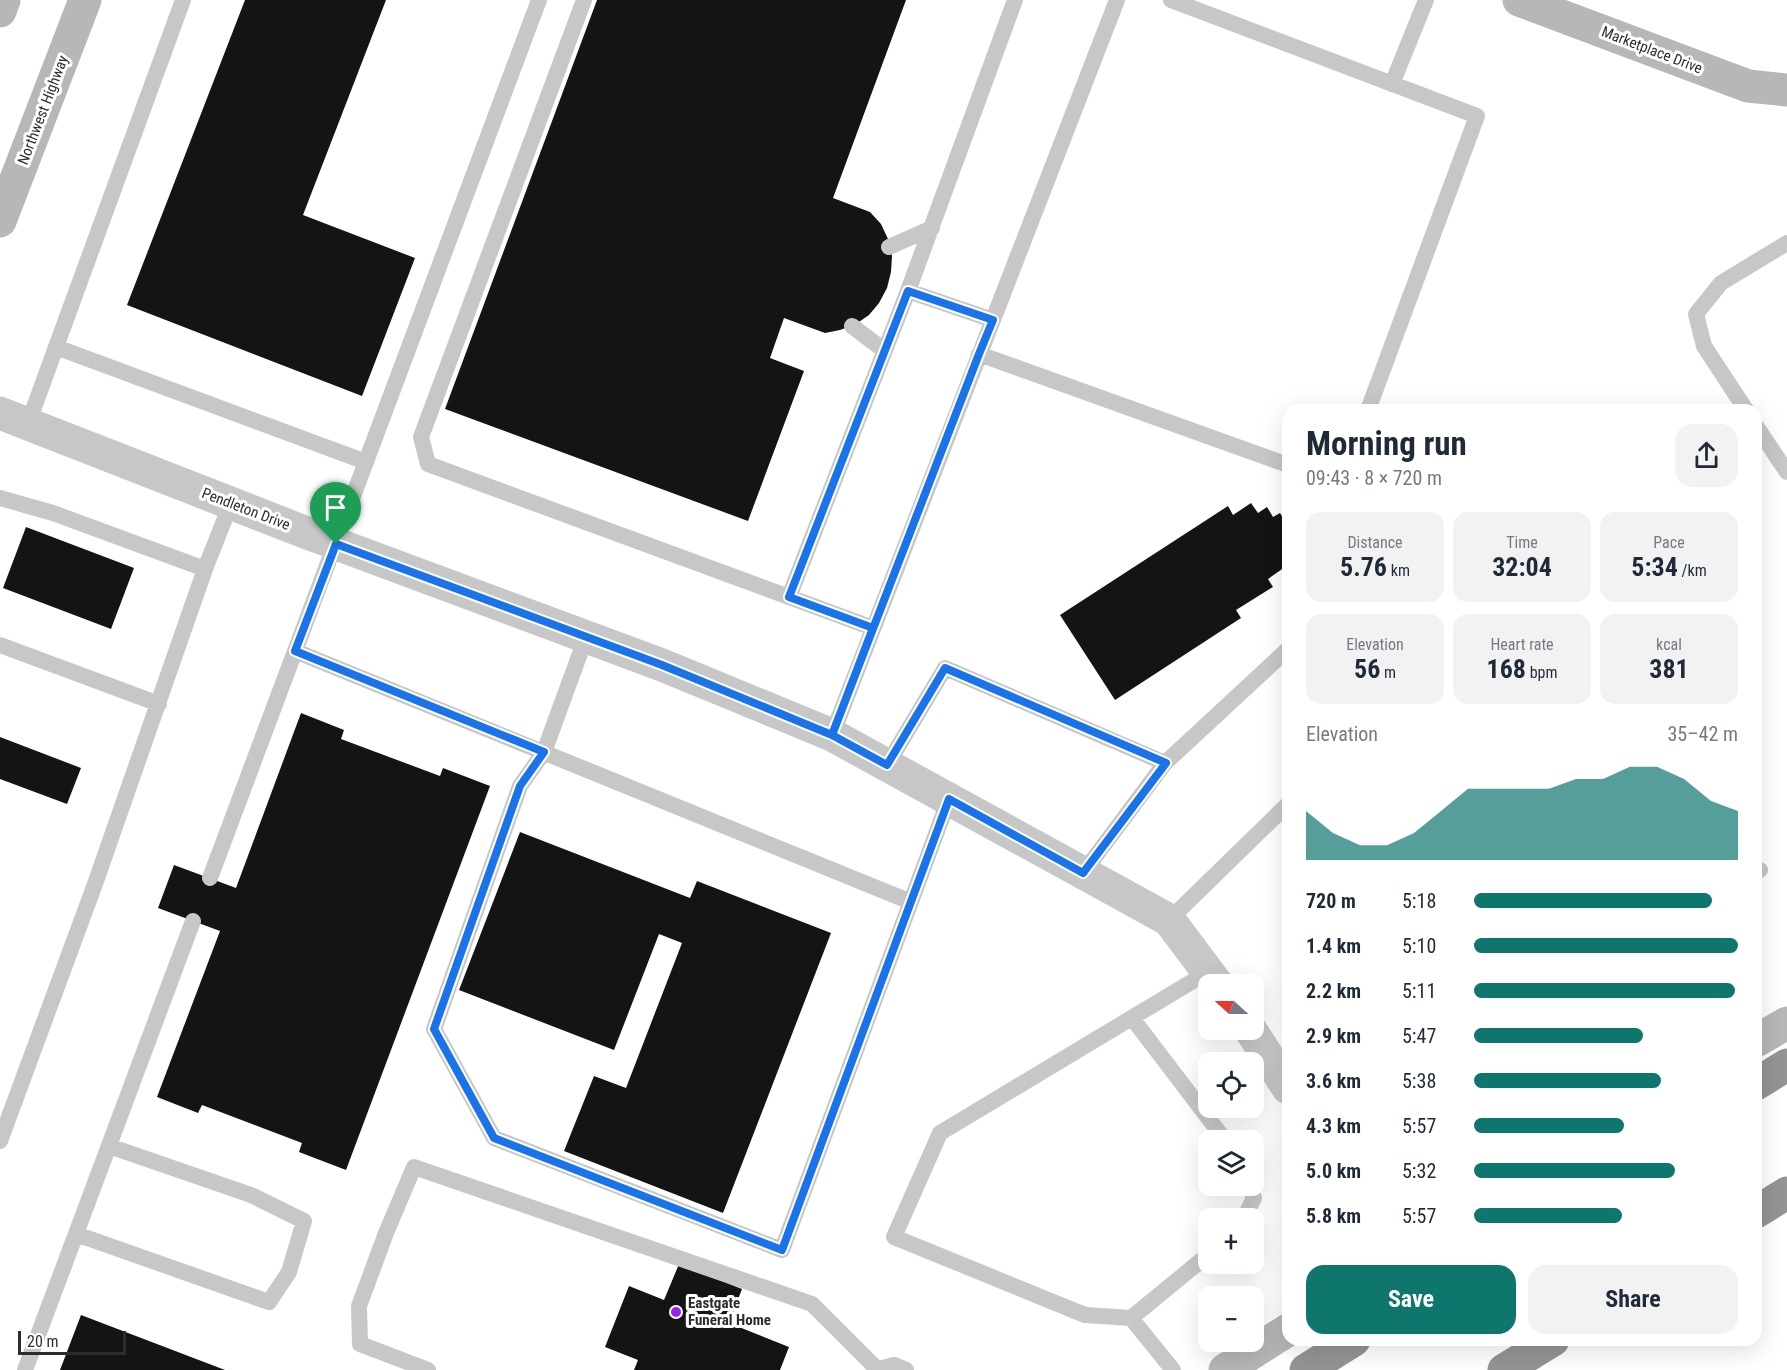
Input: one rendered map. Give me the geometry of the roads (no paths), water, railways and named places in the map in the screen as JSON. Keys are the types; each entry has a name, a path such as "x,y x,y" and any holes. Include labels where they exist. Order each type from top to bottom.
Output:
{"highway":[{"path":"1762,1080 1787,1065"},
{"path":"1762,1208 1787,1193"},
{"path":"1306,1370 1344,1346"},
{"path":"1504,1370 1543,1346"}],"main road":[{"path":"0,11 4,0"},
{"name":"Northwest Highway","path":"0,221 85,0"},
{"name":"Marketplace Drive","path":"1520,0 1748,86 1787,90"},
{"path":"1762,1038 1787,1023"},
{"path":"1225,1370 1282,1334"}],"street":[{"name":"Pendleton Drive","path":"14,418 231,504 662,665 832,735 1169,920 1209,974"},
{"path":"1257,1040 1282,1079"}],"lane":[{"path":"14,418 56,347 183,0"},
{"path":"210,878 539,0"},
{"path":"584,0 421,437 428,464 873,628"},
{"path":"789,597 932,228 1016,0"},
{"path":"832,735 1117,0"},
{"path":"1171,0 1477,116 1370,404"},
{"path":"1392,84 1426,0"},
{"path":"889,247 932,228"},
{"path":"1742,404 1704,346 1696,314 1721,283 1787,243"},
{"path":"908,291 993,320"},
{"path":"852,326 885,351"},
{"path":"56,347 366,462"},
{"path":"979,354 1282,463"},
{"path":"1762,435 1787,472"},
{"path":"0,498 53,513 205,569"},
{"path":"0,1141 95,884 205,569 231,504"},
{"path":"586,637 544,752 520,786 434,1029 494,1138 782,1250 949,799"},
{"path":"0,645 159,704"},
{"path":"295,651 911,902"},
{"path":"1083,873 1166,763 1282,655"},
{"path":"887,765 945,668 1166,763"},
{"path":"1169,920 1282,810"},
{"path":"25,1370 193,921"},
{"path":"1198,985 1132,1018 940,1133 894,1237 1085,1315 1131,1318 1198,1263"},
{"path":"1132,1018 1218,1130"},
{"path":"76,1234 268,1302 289,1272 304,1221 251,1195 109,1146"},
{"path":"428,1370 360,1344 358,1306 414,1167 812,1304 877,1369 894,1365 906,1370"},
{"path":"1131,1318 1173,1370"}],"place":[{"name":"Eastgate Funeral Home","path":"676,1312"}]}
